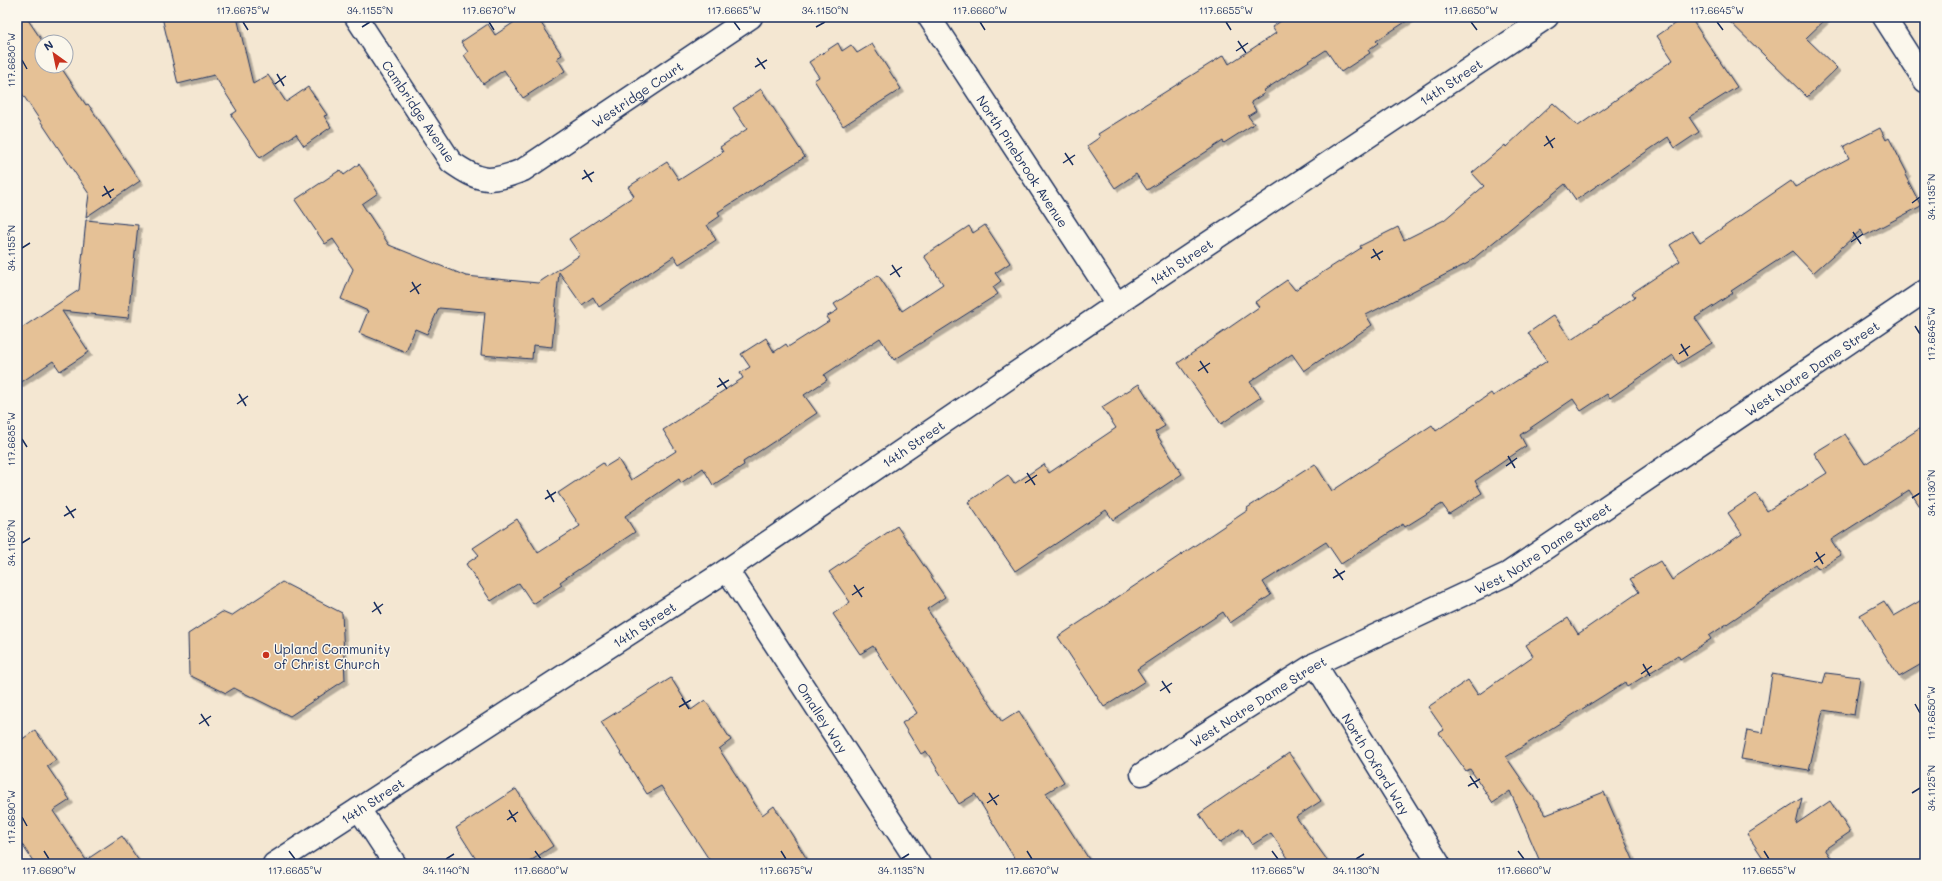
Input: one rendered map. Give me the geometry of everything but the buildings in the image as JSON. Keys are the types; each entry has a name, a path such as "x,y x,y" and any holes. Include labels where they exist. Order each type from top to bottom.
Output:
{"street":[{"name":"Cambridge Avenue","path":"356,17 451,162 467,173 486,180 504,177 523,170"},
{"name":"Westridge Court","path":"523,170 751,17"},
{"name":"North Pinebrook Avenue","path":"929,17 1117,304"},
{"name":"14th Street","path":"274,864 727,570 1117,304 1547,17"},
{"path":"1884,17 1925,81"},
{"name":"West Notre Dame Street","path":"1142,774 1315,664 1507,574 1925,291"},
{"name":"Omalley Way","path":"727,570 919,864"},
{"name":"North Oxford Way","path":"1315,664 1439,864"},
{"path":"359,809 394,864"}],"place":[{"name":"Upland Community of Christ Church","path":"266,655"}]}
